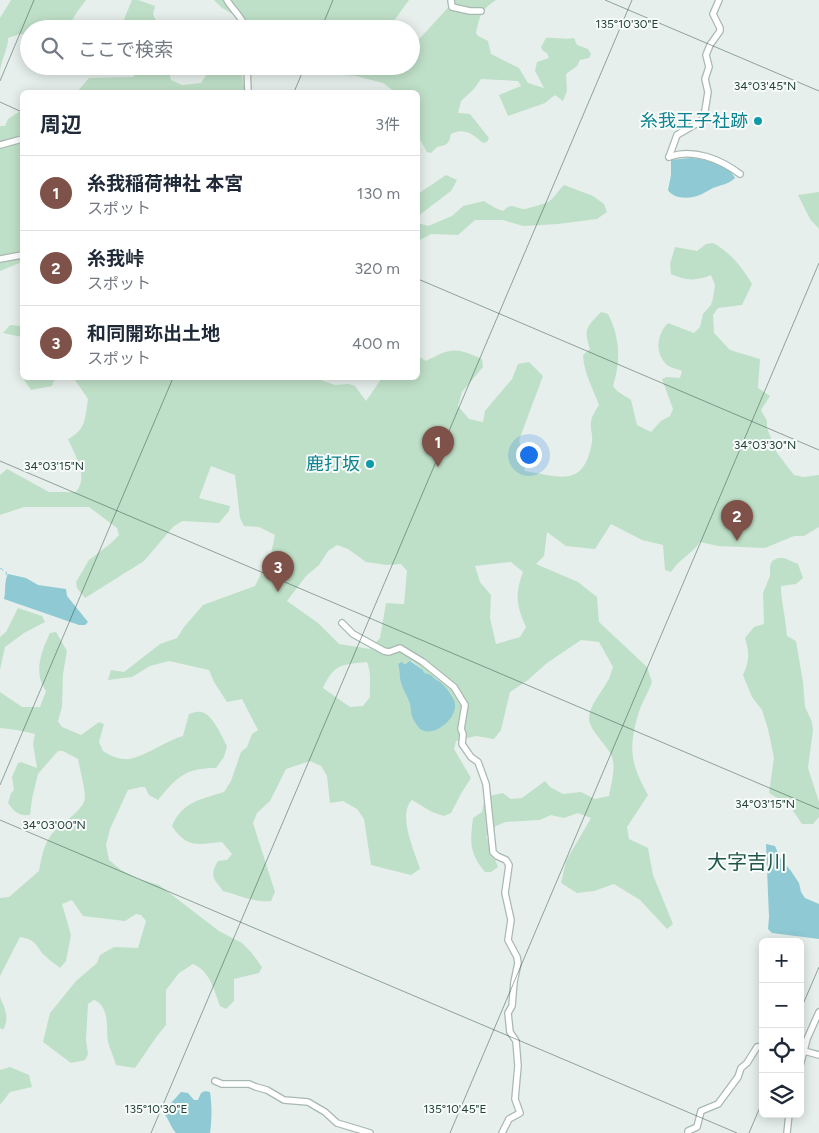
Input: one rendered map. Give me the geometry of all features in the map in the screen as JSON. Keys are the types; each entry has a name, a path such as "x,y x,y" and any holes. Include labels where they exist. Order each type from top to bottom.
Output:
{"street":[{"path":"227,0 243,20"},
{"path":"451,0 452,7 461,10 481,11"},
{"path":"719,0 714,14 720,31 710,45 706,55 709,66 705,79 708,92 704,117 701,121 677,135 669,157 685,154 705,156 720,161 740,174"},
{"path":"248,75 248,90"},
{"path":"0,145 20,140"},
{"path":"0,259 20,255"},
{"path":"342,623 353,634 384,651 389,652 400,648 412,654 454,687 464,706 461,729 463,734 462,744 478,762 486,784 494,852 497,856 506,860 508,865 506,892 511,920 508,940 517,956 518,964 512,1006 508,1013 510,1032 516,1041 518,1066 515,1099 520,1113 509,1119 502,1133"},
{"path":"819,1012 807,1039 804,1051 819,1055"},
{"path":"688,1133 688,1131 697,1127 701,1111 718,1104 738,1077 741,1068 747,1063 756,1047 759,1047"},
{"path":"215,1081 222,1084 250,1084 267,1090 284,1100 308,1102 325,1112 338,1123 370,1133"},
{"path":"787,1133 789,1118"}],"green space":[{"path":"11,0 86,0 72,20 20,20 20,34 8,38 0,71 0,18"},
{"path":"132,0 138,0 155,6 153,14 156,20 124,20"},
{"path":"214,0 409,0 395,20 240,20 240,18 222,8"},
{"path":"455,0 496,0 482,14 476,33 488,41 491,54 519,68 528,83 544,88 535,71 537,62 549,58 541,47 546,38 574,38 577,45 588,49 591,54 589,58 580,60 577,66 566,74 567,91 563,101 555,95 545,103 508,116 499,95 521,86 518,81 481,79 474,89 461,101 458,113 470,114 489,138 487,142 483,143 468,132 460,131 451,134 447,144 437,147 431,153 427,152 420,140 420,90 392,90 383,83 356,76 343,75 420,75 420,38"},
{"path":"135,75 170,75 171,80 182,85 201,83 206,75 242,75 245,90 79,90 89,78 133,77"},
{"path":"20,111 20,263 0,271 0,126 5,126 8,119"},
{"path":"446,175 457,180 451,191 420,214 420,193"},
{"path":"564,185 593,196 604,204 607,212 597,219 558,224 523,226 503,220 475,220 458,235 431,234 420,240 420,224 428,226 452,216 463,206 484,201 503,211 510,206 526,209 552,199"},
{"path":"819,192 819,229 810,219 798,195"},
{"path":"713,243 730,255 752,284 742,305 718,308 713,315 714,333 730,350 760,359 758,388 770,396 761,410 767,421 767,428 777,453 794,475 803,477 819,475 819,527 804,536 794,536 765,548 718,546 700,542 671,572 665,570 663,545 642,540 611,524 595,549 566,546 547,532 544,556 536,564 578,582 597,597 599,622 647,667 652,682 638,715 632,748 638,774 648,795 627,827 629,839 648,848 653,875 673,924 667,929 640,900 614,884 594,891 577,893 561,883 566,861 591,818 578,813 564,818 551,815 540,820 505,822 496,826 486,836 498,867 491,872 485,872 473,853 471,834 473,818 482,812 485,797 503,793 511,799 522,798 545,781 550,787 563,794 581,792 595,799 609,796 613,771 612,757 591,727 589,717 591,708 608,680 613,667 599,642 581,640 547,663 528,680 510,692 501,730 494,739 476,736 456,741 454,749 471,778 451,813 444,816 432,812 412,800 406,815 408,834 420,869 411,875 371,865 364,819 357,809 343,801 330,803 327,776 321,766 310,761 286,769 270,801 257,813 253,823 275,892 271,901 253,900 223,891 213,874 218,861 227,860 232,854 222,842 200,844 188,842 172,826 176,818 187,807 200,800 224,792 231,781 241,752 247,747 252,734 258,730 242,699 227,702 214,682 209,670 169,661 150,666 132,677 108,680 111,670 124,672 160,644 177,638 203,605 255,586 271,554 275,535 259,527 244,526 240,518 235,475 211,466 199,498 230,506 229,511 219,523 182,521 173,527 144,561 85,598 77,588 76,582 89,560 119,535 117,528 89,507 24,507 0,515 0,475 7,469 49,492 76,492 80,486 80,466 68,439 78,432 84,423 88,399 75,380 321,380 335,385 349,384 355,386 366,401 381,380 420,380 420,357 426,361 448,351 459,351 482,359 483,367 462,392 458,406 469,419 483,422 485,411 512,379 518,364 529,362 543,376 519,440 525,471 560,477 569,476 577,473 583,467 592,442 591,420 599,405 587,375 583,355 590,349 587,336 588,328 601,312 608,314 617,340 618,358 613,386 631,400 637,425 651,432 661,421 670,416 673,409 662,379 667,377 680,378 682,371 667,365 663,360 660,355 659,338 668,323 694,333 700,327 703,314 711,305 715,285 711,275 691,279 671,274 670,264 675,247 697,251 706,244","holes":["337,545 348,549 366,562 387,565 401,564 407,571 404,604 386,603 380,638 370,649 339,644 318,623 287,601 306,576 319,565 328,551","511,562 523,572 518,600 526,627 520,637 496,644 490,618 491,595 480,582 475,566","412,661 424,673 439,681 419,728 413,718 410,703 401,683 398,664 400,662 403,664","367,662 370,675 370,697 363,706 350,707 323,688 331,674 340,667"]},
{"path":"10,325 20,326 20,337 3,333"},
{"path":"24,380 54,380 52,386 31,390"},
{"path":"784,558 798,564 803,578 796,584 781,586 781,592 787,636 796,641 805,707 812,722 813,730 808,768 819,802 819,817 813,824 802,824 789,805 769,793 774,758 768,729 762,710 752,697 743,675 748,657 745,638 754,627 764,624 763,593 770,576 772,561"},
{"path":"18,608 42,616 45,622 24,633 5,647 0,670 0,637 6,632"},
{"path":"56,632 67,651 63,674 62,707 58,721 62,727 81,735 99,722 104,724 99,742 103,751 116,758 131,759 183,736 189,714 200,712 205,713 213,721 227,746 224,757 216,768 205,768 182,775 158,800 149,795 145,787 128,790 110,829 106,845 109,860 121,870 138,879 159,885 219,931 242,943 262,967 259,973 234,979 234,1001 226,1009 220,1006 211,982 199,967 193,964 179,973 166,990 166,1025 135,1068 116,1065 108,1042 105,1012 103,1007 94,1000 88,1004 86,1040 88,1054 85,1060 71,1063 43,1042 50,1013 76,981 97,963 100,955 114,947 138,948 146,921 141,915 136,914 125,921 83,916 72,900 62,904 71,935 66,961 60,968 43,954 32,941 20,937 0,976 0,898 9,897 39,871 49,838 80,809 85,798 78,759 63,751 58,751 38,774 30,815 17,813 8,803 14,790 12,777 18,763 21,762 37,768 33,744 35,734 0,728 0,692 22,707 40,707 46,691 42,684 39,670 41,655 50,633"},
{"path":"0,997 6,1017 3,1030 0,1028"},
{"path":"10,1067 29,1075 32,1087 10,1092 0,1105 0,1070"}],"water":[{"path":"690,158 709,161 722,166 728,169 735,178 698,196 684,198 674,196 668,190 671,160"},
{"path":"8,574 26,578 38,585 66,589 67,596 88,622 85,625 79,625 4,599"},
{"path":"410,661 423,670 424,673 431,675 442,684 454,700 454,713 450,719 432,731 420,729 412,717 409,701 401,683 398,664 401,662 405,664"},
{"path":"766,844 775,846 780,858 799,883 805,898 819,904 819,939 772,933 768,929"},
{"path":"205,1091 210,1092 211,1097 210,1133 176,1133 163,1112 181,1092 188,1093 194,1100 198,1100 201,1093"}],"place":[{"name":"糸我王子社跡","path":"758,121"},
{"name":"鹿打坂","path":"370,464"},
{"name":"糸我稲荷神社 本宮","path":"438,467"},
{"name":"糸我峠","path":"737,541"},
{"name":"和同開珎出土地","path":"278,592"}],"district":[{"name":"大字吉川","path":"747,862"}]}
